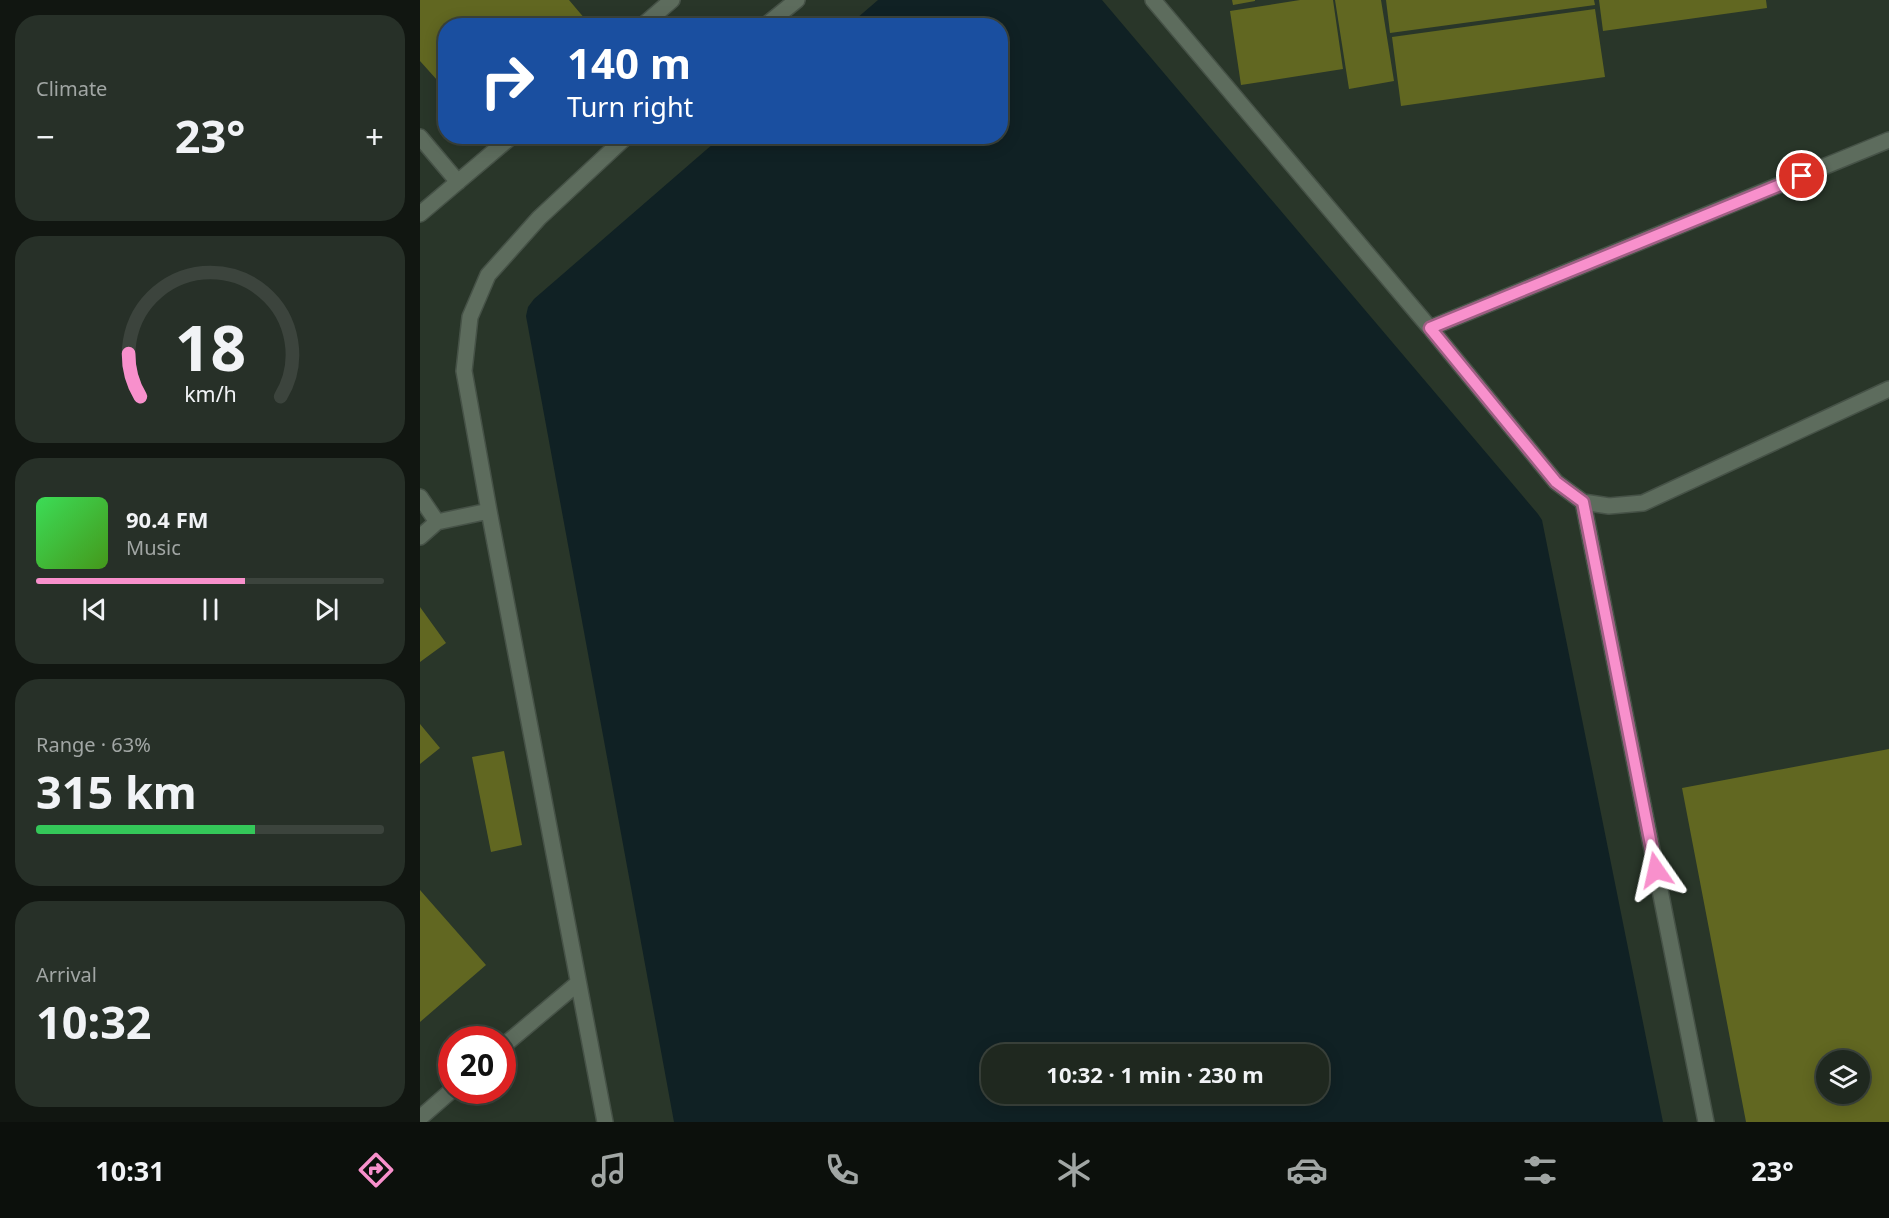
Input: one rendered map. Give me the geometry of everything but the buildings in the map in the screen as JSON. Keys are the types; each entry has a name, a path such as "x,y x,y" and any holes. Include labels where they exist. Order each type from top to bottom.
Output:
{"lane":[{"path":"651,18 672,0"},
{"path":"775,18 797,0"},
{"path":"1153,0 1430,328 1556,482 1583,502 1609,506 1643,502 1889,389"},
{"path":"420,137 458,182"},
{"path":"1430,328 1889,140"},
{"path":"420,214 503,144"},
{"path":"604,1122 464,371 471,317 488,274 539,218 618,144"},
{"path":"420,497 437,522"},
{"path":"1583,502 1707,1122"},
{"path":"420,537 437,522 489,511"},
{"path":"516,1035 578,983"},
{"path":"420,1118 438,1102"}],"shaded area":[{"path":"878,0 1102,0 1542,520 1663,1122 674,1122 526,316 528,307 534,299 713,144 1008,144 1008,18 857,18"}],"route":[{"path":"1656,870 1583,502 1556,482 1430,328 1802,176"}]}
